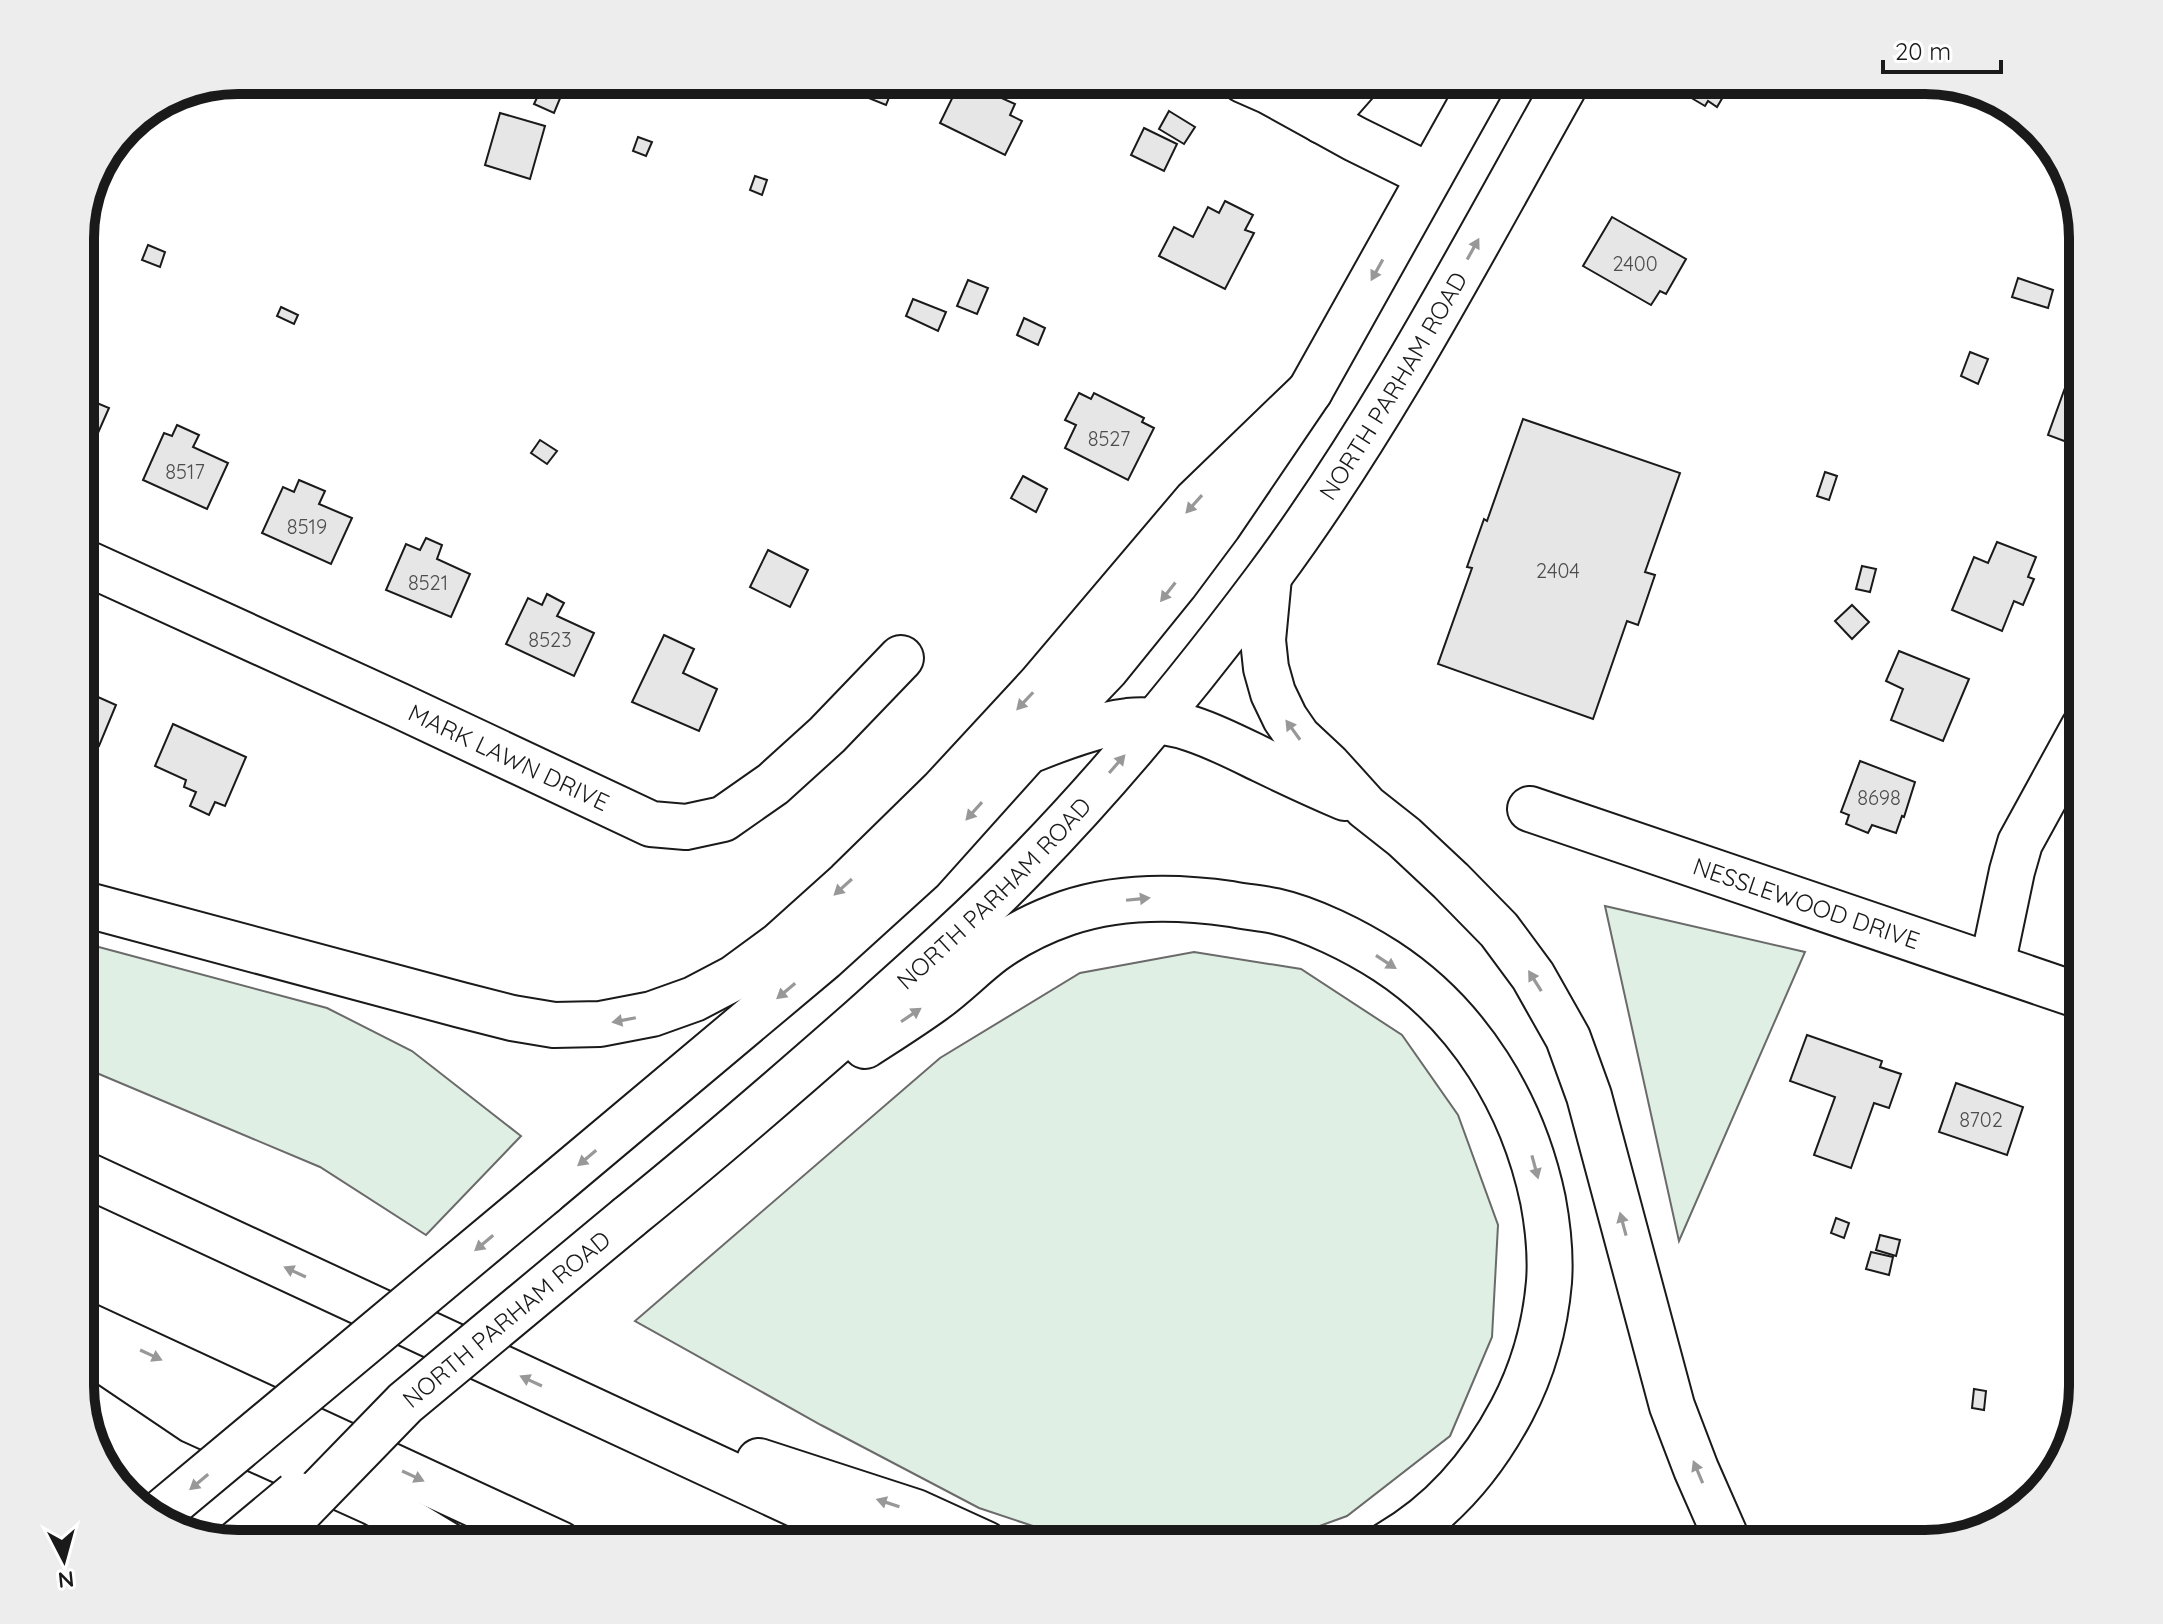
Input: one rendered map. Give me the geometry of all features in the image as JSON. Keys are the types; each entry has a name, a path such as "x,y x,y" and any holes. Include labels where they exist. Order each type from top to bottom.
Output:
{"main road":[{"path":"1273,94 1430,176"},
{"path":"1322,121 1346,94"},
{"path":"164,1510 835,948 921,870 1107,668 1175,584 1261,465 1310,391 1476,94"},
{"name":"NORTH PARHAM ROAD","path":"253,1530 708,1153 928,959 1026,865 1155,721 1269,577 1336,480 1388,396 1560,94"},
{"path":"94,907 461,1005 554,1025 613,1022 652,1014 694,999 734,978 779,945 942,791 1050,673 1196,501 1310,391"},
{"name":"MARK LAWN DRIVE","path":"94,566 651,824 686,827 723,819 773,784 827,735 901,658"},
{"path":"1269,577 1263,640 1266,668 1285,718 1298,737 1366,807 1404,837 1499,930 1533,976 1568,1038 1589,1096 1672,1406 1723,1530"},
{"path":"1026,753 1068,736 1129,721 1181,725 1205,732 1366,807"},
{"path":"1992,966 2020,843 2069,754"},
{"name":"NESSLEWOOD DRIVE","path":"1530,809 2069,992"},
{"path":"708,1153 935,999 995,949 1031,928 1066,913 1107,902 1154,897 1209,901 1278,912 1337,933 1386,961 1422,988 1454,1019 1503,1088 1521,1126 1536,1166 1548,1228 1549,1280 1540,1337 1527,1381 1497,1439 1474,1471 1441,1505 1407,1530"},
{"path":"94,1178 851,1530"},
{"path":"94,1328 530,1530"},
{"path":"94,1354 193,1421 374,1503 423,1530"},
{"path":"282,1530 405,1403"},
{"path":"580,1403 916,1512 955,1530"}],"green space":[{"path":"1605,906 1805,952 1679,1241"},
{"path":"94,946 327,1008 412,1051 521,1136 426,1235 320,1167 94,1072"},
{"path":"1194,952 1301,969 1402,1035 1458,1115 1498,1225 1492,1337 1450,1436 1347,1516 1308,1530 1045,1530 979,1508 821,1425 635,1321 940,1058 1080,973"}],"building":[{"path":"539,94 561,96 554,113 534,104"},
{"path":"859,94 890,94 886,105"},
{"path":"954,94 998,94 1015,104 1010,115 1022,121 1005,155 940,123"},
{"path":"1685,94 1725,94 1717,107 1708,101 1705,106"},
{"path":"1169,111 1195,127 1184,144 1159,129"},
{"path":"500,113 545,126 530,179 485,165"},
{"path":"1144,128 1177,144 1164,171 1131,155"},
{"path":"638,137 652,142 646,156 633,151"},
{"path":"755,176 767,180 762,195 750,190"},
{"path":"1225,201 1253,215 1245,230 1254,233 1225,289 1159,256 1174,227 1193,237 1208,207 1219,213"},
{"path":"1612,217 1686,259 1666,294 1660,291 1651,305 1583,266"},
{"path":"148,245 165,252 160,267 142,260"},
{"path":"2018,278 2053,290 2048,308 2012,297"},
{"path":"968,280 988,288 977,314 957,306"},
{"path":"913,299 946,312 938,331 906,316"},
{"path":"281,307 298,315 294,324 277,316"},
{"path":"1024,318 1045,328 1038,345 1017,335"},
{"path":"1970,352 1988,359 1978,384 1961,376"},
{"path":"2066,385 2069,386 2069,443 2048,435"},
{"path":"1079,393 1091,399 1094,393 1144,418 1142,422 1154,428 1128,480 1065,448 1076,425 1065,420"},
{"path":"94,402 109,408 94,442"},
{"path":"1523,419 1680,473 1645,572 1655,575 1638,625 1627,621 1593,719 1438,664 1472,568 1467,567 1484,519 1487,521"},
{"path":"177,425 199,435 193,447 228,463 207,509 143,480 164,433 172,436"},
{"path":"540,440 557,451 547,464 531,453"},
{"path":"1825,472 1837,476 1829,500 1817,496"},
{"path":"1023,476 1047,489 1036,512 1011,498"},
{"path":"299,480 325,491 319,504 352,518 331,564 262,533 283,487 294,492"},
{"path":"426,538 442,545 437,559 470,574 451,617 386,590 406,544 420,550"},
{"path":"1997,542 2036,557 2028,577 2034,579 2023,605 2014,601 2002,631 1952,610 1974,557 1988,563"},
{"path":"768,550 808,570 790,607 750,587"},
{"path":"1862,566 1876,569 1870,592 1856,589"},
{"path":"547,594 564,603 557,616 594,633 574,676 506,644 528,598 542,605"},
{"path":"1852,605 1869,622 1852,639 1835,621"},
{"path":"664,635 694,649 683,673 717,689 699,731 632,702"},
{"path":"1899,651 1969,679 1943,741 1891,720 1903,689 1886,681"},
{"path":"94,695 116,705 99,746 94,744"},
{"path":"173,724 246,757 225,806 215,802 209,815 190,806 196,792 184,787 186,780 155,766"},
{"path":"1860,761 1915,782 1896,833 1872,825 1868,833 1846,824 1849,815 1841,812"},
{"path":"1807,1035 1882,1061 1880,1067 1901,1074 1889,1108 1874,1103 1851,1168 1814,1155 1835,1097 1790,1081"},
{"path":"1956,1083 2023,1107 2007,1155 1939,1132"},
{"path":"1836,1218 1849,1223 1844,1238 1831,1233"},
{"path":"1880,1235 1900,1240 1896,1256 1876,1250"},
{"path":"1871,1252 1893,1257 1889,1275 1866,1269"},
{"path":"1974,1389 1986,1391 1984,1410 1972,1408"}]}
